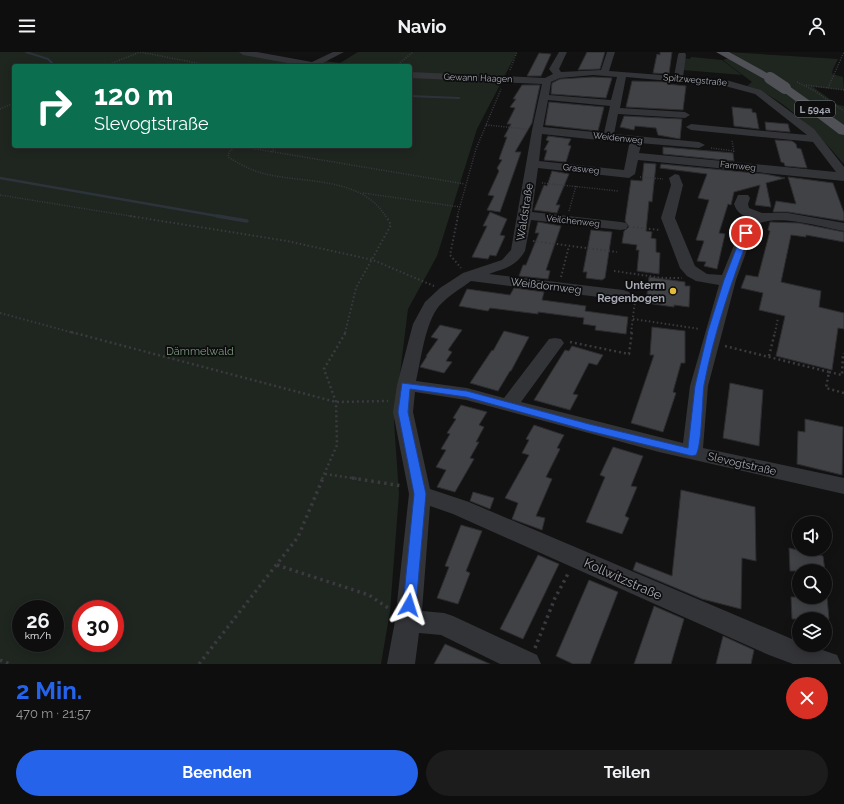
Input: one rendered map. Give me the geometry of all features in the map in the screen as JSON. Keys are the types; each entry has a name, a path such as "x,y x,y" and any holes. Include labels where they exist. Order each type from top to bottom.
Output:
{"main road":[{"name":"L 594a","path":"721,52 770,78 844,131"}],"street":[{"path":"243,52 306,64"},
{"path":"319,64 340,52"},
{"path":"547,81 558,75 554,69 563,52"},
{"path":"604,73 611,52"},
{"path":"678,79 682,55"},
{"name":"Spitzwegstraße","path":"558,75 582,72 622,74 726,82 749,88 758,92 810,131 844,176"},
{"path":"608,138 622,74"},
{"name":"Gewann Haagen","path":"412,75 547,81"},
{"name":"Waldstraße","path":"401,664 408,621 419,491 403,412 405,392 422,324 431,305 446,291 468,276 507,263 518,250 525,216 537,130 547,81"},
{"path":"543,97 685,115"},
{"path":"691,127 817,140"},
{"name":"Weidenweg","path":"537,130 608,138 699,145"},
{"path":"630,174 636,140"},
{"name":"Farnweg","path":"632,156 844,176"},
{"name":"Grasweg","path":"532,164 630,174"},
{"path":"675,178 677,185 668,218 688,268 692,274 700,278 728,280"},
{"path":"743,198 741,204 743,210 760,217 788,217 844,227"},
{"name":"Veilchenweg","path":"525,216 621,226"},
{"path":"692,452 700,386 728,280 750,223 760,217"},
{"name":"Weißdornweg","path":"468,276 623,296"},
{"path":"509,405 555,343"},
{"name":"Slevogtstraße","path":"405,392 467,394 583,426 844,486"},
{"name":"Kollwitzstraße","path":"419,491 576,557 780,647 827,664"},
{"path":"408,621 444,624 531,657"}],"path":[{"path":"110,64 140,52 202,64"},
{"path":"398,64 413,52"},
{"path":"468,276 450,255 465,184 486,125 517,52"},
{"path":"844,52 828,88 844,90"},
{"path":"804,85 844,111"},
{"path":"0,109 12,104"},
{"path":"486,125 537,130"},
{"path":"731,131 736,166"},
{"path":"699,145 734,151"},
{"path":"234,148 229,152 228,157 240,166 267,176 338,185 361,193 460,207"},
{"path":"248,148 465,184"},
{"path":"271,152 276,148"},
{"path":"630,174 634,176 664,179 675,178"},
{"path":"530,182 618,191"},
{"path":"567,220 576,186"},
{"path":"199,664 298,537 337,445 336,402 324,369 348,330 356,288 373,260 390,225 387,214 361,193"},
{"path":"0,195 287,241 373,260 446,291"},
{"path":"621,226 674,232"},
{"path":"520,240 617,252"},
{"path":"559,288 569,246"},
{"path":"614,271 663,278 700,278"},
{"path":"555,343 566,342 629,354 635,299 623,296"},
{"path":"0,313 336,402 380,402 405,392"},
{"path":"769,356 778,318"},
{"path":"633,319 712,337 769,356 842,375 843,352"},
{"path":"829,372 826,388 844,393"},
{"path":"325,474 419,491"},
{"path":"531,657 555,598 576,557"},
{"path":"277,565 369,595 408,621"},
{"path":"0,660 10,664"}],"green space":[{"name":"Dämmelwald","path":"0,52 247,52 304,64 12,64 12,148 412,148 412,64 311,64 318,60 340,63 358,52 517,52 477,129 437,256 408,309 394,422 399,494 390,611 381,664 0,664"},
{"path":"727,52 838,59 832,74 843,77 844,90 813,87 838,105 844,106 844,127"},
{"path":"691,57 722,60 742,75 683,70 681,58 690,59"},
{"path":"729,58 781,89 844,135 844,164 800,118 774,98 747,86 752,82 723,60"}],"building":[{"path":"587,52 605,52 600,69 578,70"},
{"path":"660,52 672,52 669,74 653,73 657,54 660,55"},
{"path":"539,53 551,54 541,76 527,76"},
{"path":"593,77 612,78 606,98 551,94 552,83 560,79"},
{"path":"632,81 668,82 667,84 686,86 683,110 626,107"},
{"path":"522,85 540,85 532,123 515,152 521,152 500,212 487,210 494,196 488,195 499,171 497,168 502,160 499,159 507,137 504,137 511,124 507,124 515,108 510,107 516,99 513,99"},
{"path":"549,102 604,107 598,131 545,125"},
{"path":"732,107 752,109 752,112 756,113 759,129 734,126"},
{"path":"624,116 682,119 680,139 658,135 656,128 635,126 634,130 620,127"},
{"path":"765,122 788,124 790,132 766,130"},
{"path":"548,136 571,139 568,145 571,146 566,162 544,160 547,150 544,150 549,141 546,140"},
{"path":"775,140 792,141 796,144 797,148 801,149 807,168 785,166 784,163 781,162"},
{"path":"663,147 733,153 734,161 663,154"},
{"path":"644,163 656,164 652,202 649,201 646,231 652,232 651,238 656,239 656,252 660,253 659,274 637,271 639,250 636,250 637,245 622,243 624,231 629,227 625,221 631,180 642,181"},
{"path":"661,164 765,174 785,178 766,183 771,207 755,205 760,185 734,192 731,205 728,204 719,233 725,234 717,269 704,266 706,262 697,261 704,241 696,240 709,200 698,198 707,174 660,168"},
{"path":"552,171 569,174 556,205 560,205 557,213 534,210 544,185 547,186"},
{"path":"788,177 833,183 844,213 844,221 788,212 773,212 776,201 796,204"},
{"path":"490,212 507,219 500,235 505,236 496,256 490,255 488,259 472,257 487,226 483,226"},
{"path":"538,222 561,226 546,270 550,271 548,279 519,276 523,265 526,265 539,233 535,233"},
{"path":"770,222 799,223 844,232 844,242 806,235 806,237 791,235 781,282 821,291 819,307 844,313 844,329 838,328 832,370 776,356 785,316 759,310 763,293 741,288 746,275 758,277 770,231 768,230"},
{"path":"591,230 612,232 605,278 602,280 586,278 587,272 583,272"},
{"name":"Unterm Regenbogen","path":"649,277 685,282 685,286 690,286 689,307 674,305 674,307 646,303"},
{"path":"514,288 544,292 542,300 586,306 585,311 628,317 626,334 595,330 596,326 583,324 584,318 490,308 488,311 459,306 467,289 510,295"},
{"path":"440,325 462,330 448,350 452,352 446,361 452,362 444,373 420,367 438,339 431,337"},
{"path":"652,327 685,331 685,363 681,363 673,392 676,393 663,432 631,423 654,355 650,355"},
{"path":"504,331 529,337 511,371 498,391 470,383 492,350 493,351"},
{"path":"572,346 603,355 597,365 589,363 573,394 578,395 570,410 534,400 565,350 569,351"},
{"path":"730,383 763,390 759,446 723,438"},
{"path":"461,405 487,412 479,425 484,427 476,442 479,442 470,458 474,459 455,492 437,487 446,470 436,467 446,450 441,449 450,434 447,433 456,419 453,418"},
{"path":"805,419 843,427 842,475 797,464 798,431 805,432"},
{"path":"534,425 564,435 557,448 560,449 546,477 552,479 536,516 545,518 542,530 512,519 518,503 505,498 529,455 522,453 529,440 526,439"},
{"path":"613,447 643,456 631,486 637,487 625,516 629,518 622,534 586,522 605,477 600,475"},
{"path":"681,490 755,507 756,561 742,558 741,609 702,599 633,570 636,562 672,576"},
{"path":"473,492 494,498 490,509 470,501"},
{"path":"461,525 482,531 466,571 470,573 458,604 437,598 449,567 445,566"},
{"path":"789,548 792,549 792,556 823,556 824,564 792,564 792,571 790,571"},
{"path":"538,555 559,564 523,639 500,629"},
{"path":"589,580 618,592 590,664 573,664 556,656"},
{"path":"791,597 792,604 828,604 828,612 792,612 792,619"},
{"path":"654,606 684,619 671,664 634,664"},
{"path":"723,636 754,650 751,664 716,664"},
{"path":"445,644 490,664 434,664"}],"waterway":[{"path":"26,52 48,59 53,64"},
{"path":"412,96 459,98"},
{"path":"0,178 223,217"},
{"path":"217,216 223,217"},
{"path":"223,217 247,221"}],"place":[{"name":"Unterm Regenbogen","path":"673,291"}],"route":[{"path":"409,605 420,494 403,412 406,385 467,394 589,428 659,446 692,452 700,386 710,343 728,280 746,233"}]}
